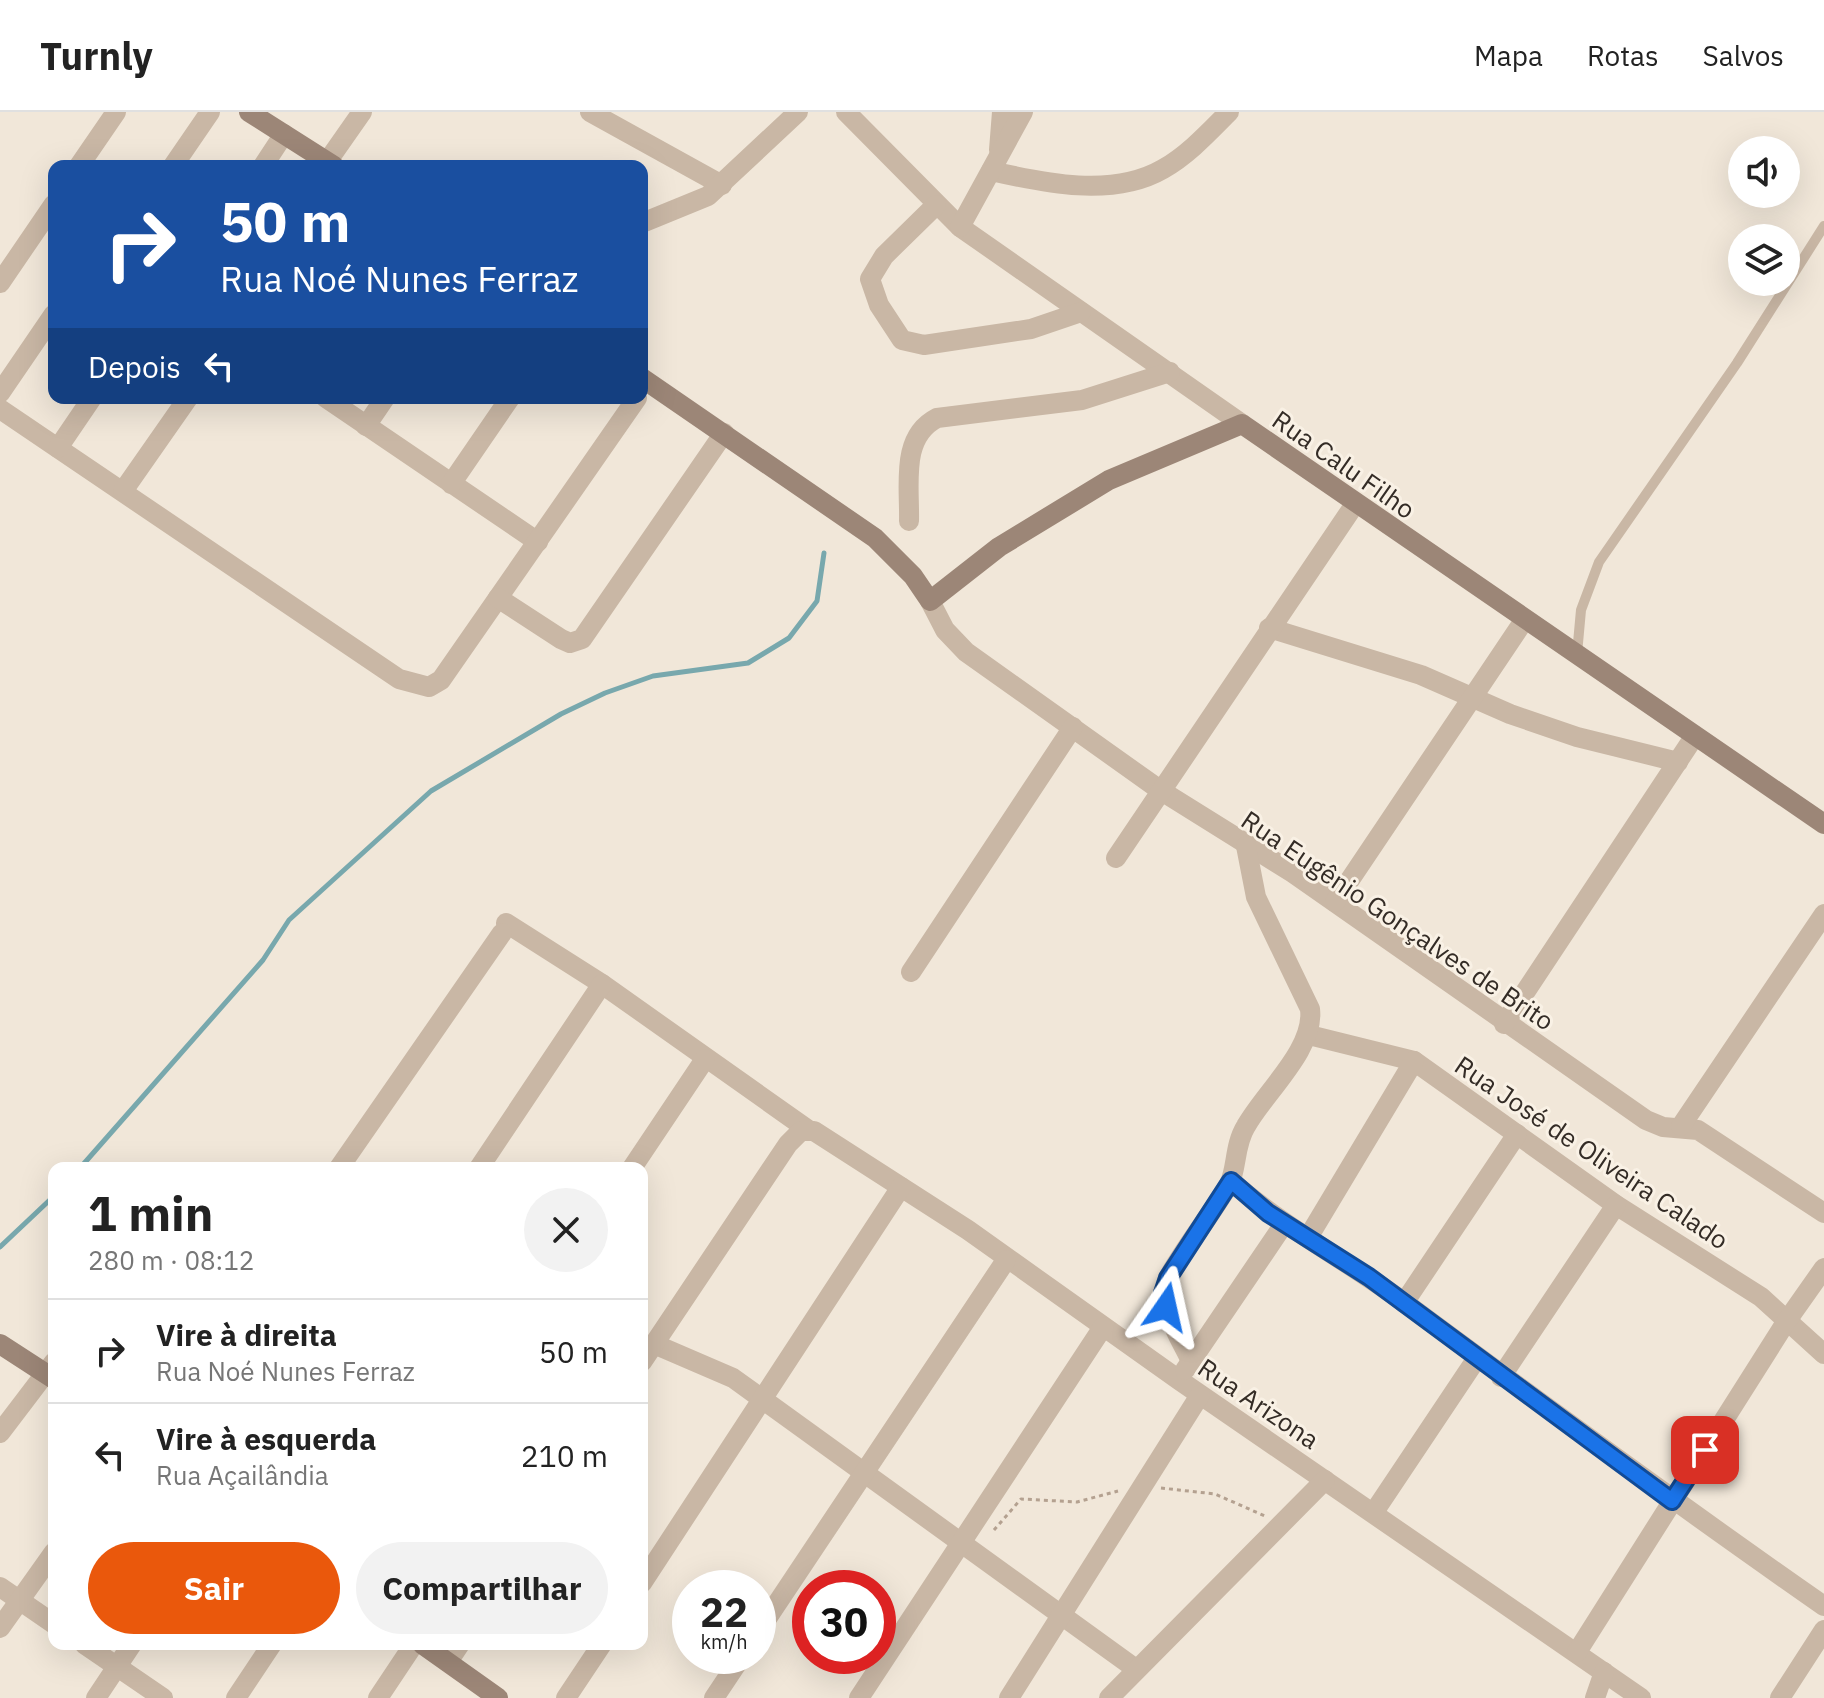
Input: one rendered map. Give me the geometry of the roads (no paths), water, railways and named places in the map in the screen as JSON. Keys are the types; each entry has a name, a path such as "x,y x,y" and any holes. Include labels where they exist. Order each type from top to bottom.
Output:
{"street":[{"path":"83,160 116,112"},
{"path":"177,160 210,112"},
{"path":"249,112 324,160"},
{"path":"332,160 362,112"},
{"path":"590,112 625,120 722,185"},
{"path":"648,219 708,196 798,112"},
{"path":"846,112 960,227 1242,424"},
{"path":"994,164 1002,112"},
{"path":"960,227 1023,112"},
{"path":"994,164 1072,184 1135,181 1181,157 1229,112"},
{"path":"267,160 284,134"},
{"path":"936,205 884,256 870,279 879,305 902,340 924,345 1031,329 1081,312"},
{"path":"0,283 48,215"},
{"path":"0,393 48,323"},
{"path":"909,521 913,444 926,424 937,418 1082,400 1170,372"},
{"path":"648,390 724,433 875,538 913,576 930,601"},
{"path":"58,448 88,404"},
{"path":"123,491 184,404"},
{"path":"335,404 538,542"},
{"path":"366,426 381,404"},
{"path":"451,484 506,404"},
{"path":"0,409 399,679 429,687 441,680 631,404"},
{"name":"Rua Calu Filho","path":"930,601 999,547 1109,480 1242,424 1824,824"},
{"path":"498,598 561,639 570,643 582,639 724,433"},
{"path":"1116,858 1355,504"},
{"name":"Rua Eugênio Gonçalves de Brito","path":"930,601 945,630 966,652 1160,790 1335,902 1504,1024 1646,1120 1663,1127 1681,1126 1698,1130 1721,1142 1824,1213"},
{"path":"1335,902 1525,619"},
{"path":"1269,628 1421,675 1510,714 1577,737 1678,762"},
{"path":"911,972 1073,727"},
{"path":"1504,1024 1694,737"},
{"path":"1191,1361 1170,1318 1163,1293 1186,1246 1231,1181 1234,1152 1245,1126 1310,1029 1310,1009 1256,897 1246,846"},
{"path":"1681,1126 1824,914"},
{"name":"Rua Arizona","path":"343,1162 504,928 602,984 705,1059 807,1129 901,1187 1641,1698"},
{"path":"483,1162 602,984"},
{"name":"Rua José de Oliveira Calado","path":"1310,1029 1414,1061 1616,1205 1761,1297 1824,1354"},
{"path":"636,1162 705,1059"},
{"path":"1309,1236 1414,1061"},
{"path":"648,1353 788,1144 807,1129"},
{"path":"1404,1303 1517,1134"},
{"path":"1231,1181 1284,1224 1309,1236 1404,1303 1672,1501 1824,1606"},
{"path":"648,1574 901,1187"},
{"path":"1501,1377 1616,1205"},
{"path":"1179,1380 1284,1224"},
{"path":"776,1605 1006,1260"},
{"path":"1577,1652 1786,1322 1824,1268"},
{"path":"859,1698 1103,1327"},
{"path":"0,1344 48,1369"},
{"path":"654,1344 733,1378 960,1545 1136,1669"},
{"path":"1374,1512 1477,1358"},
{"path":"0,1433 48,1375"},
{"path":"1009,1698 1200,1395"},
{"path":"1109,1698 1325,1480"},
{"path":"0,1628 48,1560"},
{"path":"0,1587 48,1620"},
{"path":"1780,1698 1824,1630"},
{"path":"93,1650 163,1698"},
{"path":"96,1698 128,1650"},
{"path":"236,1698 268,1650"},
{"path":"378,1698 410,1650"},
{"path":"431,1650 498,1698"},
{"path":"448,1662 456,1650"},
{"path":"566,1698 598,1650"},
{"path":"1595,1698 1604,1672"},
{"path":"714,1698 730,1674"}],"lane":[{"path":"1577,656 1581,610 1599,562 1737,363 1824,226"}],"waterway":[{"path":"85,1162 263,960 289,920 431,791 561,714 605,693 653,676 748,663 789,638 817,601 824,553"},
{"path":"0,1247 48,1202"}]}
